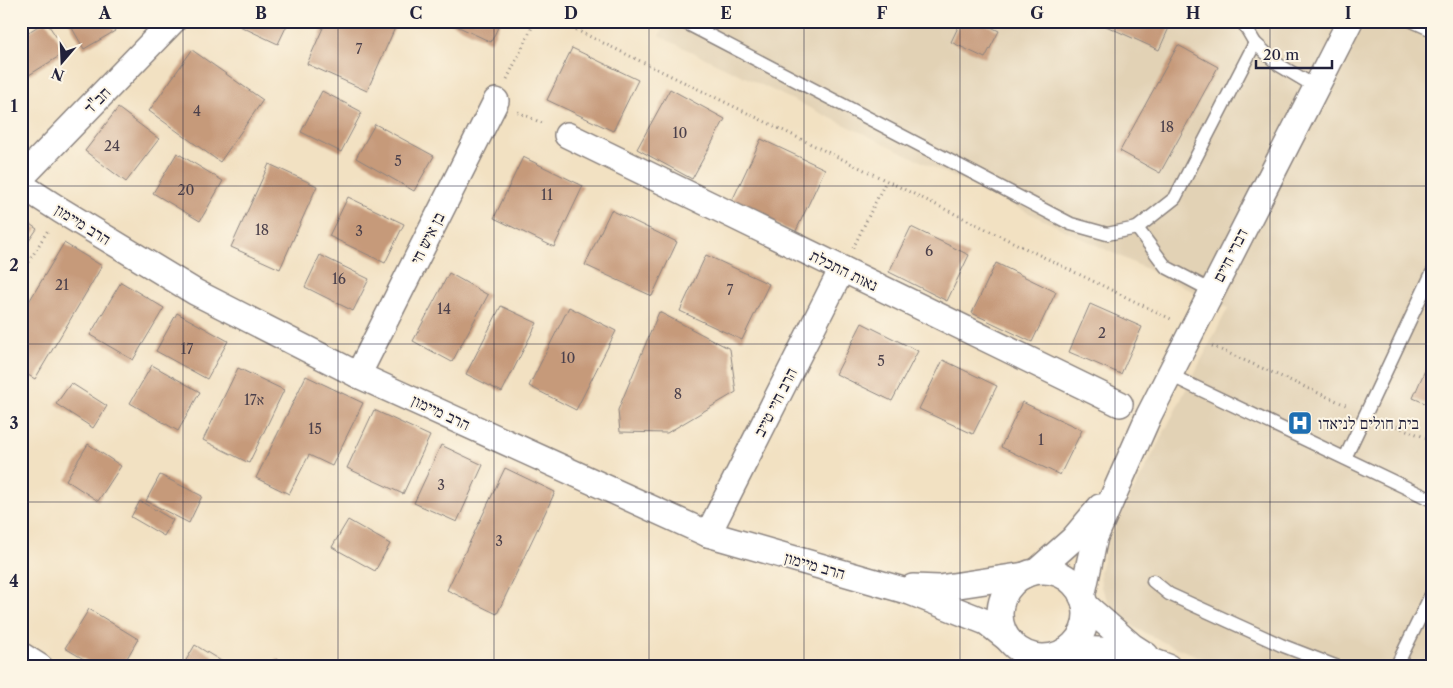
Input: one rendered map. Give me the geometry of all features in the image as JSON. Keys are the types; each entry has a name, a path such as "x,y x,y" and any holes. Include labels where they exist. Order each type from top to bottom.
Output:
{"street":[{"name":"חב\"ד","path":"21,178 173,21"},
{"name":"דברי חיים","path":"1084,601 1095,537 1148,414 1170,375 1350,21"},
{"name":"בן איש חי","path":"358,375 496,101"},
{"name":"נאות התכלת","path":"567,135 1120,404"},
{"name":"הרב מיימון","path":"21,185 195,292 358,375 708,534 910,592 969,614 986,622 1019,654"},
{"name":"הרב חיי טייב","path":"708,534 842,269"},
{"name":"דברי חיים","path":"1032,573 1073,539 1114,490"},
{"path":"1065,652 1083,631 1086,618 1084,601 1077,587 1059,574 1048,571 1032,573 1015,581 1006,591 1001,603 1000,616 1002,628 1019,654 1040,657 1053,656 1085,648 1104,649 1129,653 1163,665"},
{"name":"הרב מיימון","path":"886,585 939,588 1032,573"},
{"path":"1084,601 1132,646 1163,665"},
{"path":"21,655 40,667"}],"lane":[{"path":"1242,21 1256,44 1279,64 1316,87"},
{"path":"1412,21 1432,30"},
{"path":"686,23 1071,224 1107,234 1137,228 1175,198 1256,44"},
{"path":"1137,228 1166,267 1212,291"},
{"path":"1345,458 1432,273"},
{"path":"1170,375 1432,500"},
{"path":"1153,581 1169,594 1281,645 1309,662 1338,667"},
{"path":"1396,667 1432,593"}],"path":[{"path":"536,21 496,101 567,135"},
{"path":"558,21 1191,333 1366,414 1432,440"},
{"path":"842,269 886,181"},
{"path":"21,275 60,210"}],"shaded area":[{"name":"בית חולים לניאדו","path":"667,21 1314,21 1354,42 1367,21 1432,22 1432,667 1226,667 1167,644 1137,629 1122,618 1110,605 1101,587 1100,571 1109,539 1228,308 659,36"}],"building":[{"path":"46,21 66,52 21,80 21,37"},
{"path":"68,21 109,21 115,31 84,49"},
{"path":"229,21 289,21 278,44"},
{"path":"326,21 398,21 367,91 307,64"},
{"path":"446,21 501,21 491,42"},
{"path":"961,21 979,21 999,31 985,58 951,42"},
{"path":"1095,21 1172,21 1159,50"},
{"path":"1178,45 1218,67 1160,173 1120,151"},
{"path":"572,48 638,80 613,131 547,100"},
{"path":"192,50 263,100 220,162 149,111"},
{"path":"670,89 725,119 692,179 637,149"},
{"path":"322,91 362,112 341,152 301,132"},
{"path":"118,108 159,139 126,182 85,151"},
{"path":"375,124 434,156 414,191 356,158"},
{"path":"761,139 825,169 795,233 731,203"},
{"path":"177,153 223,181 200,221 153,193"},
{"path":"523,157 583,186 554,247 494,218"},
{"path":"269,164 317,186 280,269 231,247"},
{"path":"348,197 404,224 385,263 329,236"},
{"path":"611,210 677,242 652,296 585,265"},
{"path":"21,218 37,229 24,248 21,246"},
{"path":"911,227 969,255 947,301 889,272"},
{"path":"64,243 102,266 35,379 21,371 21,315"},
{"path":"320,255 369,279 353,311 305,287"},
{"path":"706,255 769,284 742,340 680,311"},
{"path":"996,263 1056,292 1032,342 972,313"},
{"path":"449,273 488,295 452,362 413,341"},
{"path":"121,282 164,308 133,360 90,335"},
{"path":"1090,304 1142,327 1121,374 1069,352"},
{"path":"501,306 537,323 502,392 466,374"},
{"path":"569,307 616,331 576,410 529,386"},
{"path":"659,312 730,349 736,392 667,433 620,432 618,410"},
{"path":"177,313 228,341 207,379 156,351"},
{"path":"862,323 918,351 892,401 836,374"},
{"path":"1432,354 1432,406 1413,398"},
{"path":"943,360 997,386 973,434 919,409"},
{"path":"152,365 200,392 178,431 130,403"},
{"path":"238,368 284,390 249,463 203,440"},
{"path":"306,376 363,403 332,466 309,455 289,494 256,478"},
{"path":"71,383 107,406 93,428 56,404"},
{"path":"1022,402 1082,430 1060,475 1001,447"},
{"path":"374,410 430,436 403,494 347,468"},
{"path":"88,444 121,466 98,501 66,480"},
{"path":"441,445 483,465 457,522 414,503"},
{"path":"505,468 555,492 497,614 447,590"},
{"path":"160,475 202,496 189,523 146,501"},
{"path":"140,501 173,520 164,536 131,517"},
{"path":"348,520 390,544 375,571 332,547"},
{"path":"89,609 138,639 122,667 97,667 65,648"},
{"path":"195,645 231,667 182,667"},
{"path":"276,659 289,667 272,667"}],"place":[{"name":"בית חולים לניאדו","path":"1300,423"}]}
